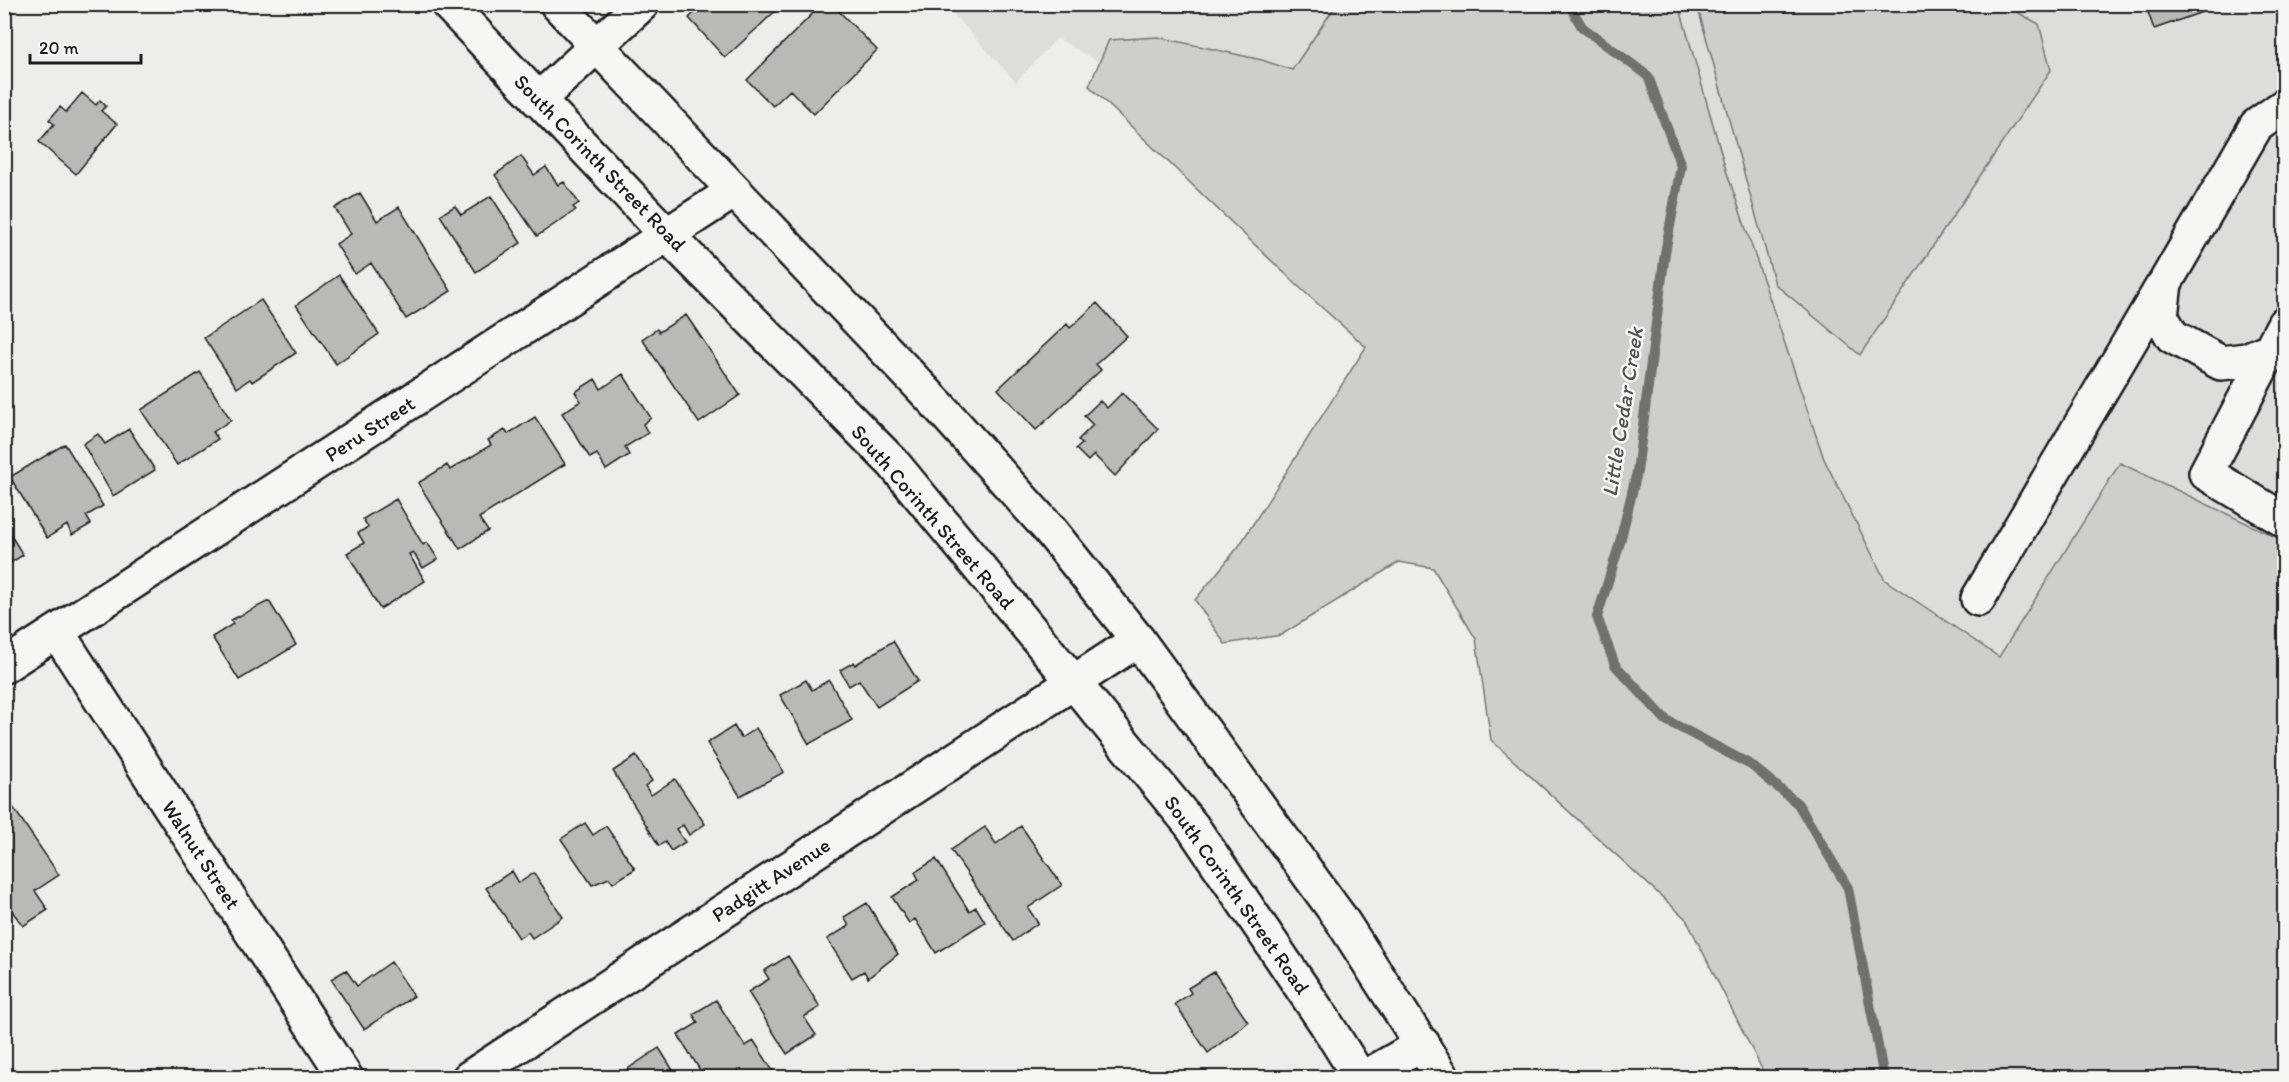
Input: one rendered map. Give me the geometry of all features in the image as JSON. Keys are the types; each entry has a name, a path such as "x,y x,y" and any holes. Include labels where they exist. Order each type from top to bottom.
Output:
{"main road":[{"name":"South Corinth Street Road","path":"448,4 668,236 893,463 1192,826 1362,1077"},
{"path":"557,4 937,404 1049,529 1138,640 1341,919 1443,1077"},
{"path":"538,100 642,4"},
{"path":"1978,599 2256,126 2284,106"},
{"name":"Peru Street","path":"4,666 734,191"},
{"path":"2165,283 2161,316 2172,336 2221,363 2246,360 2278,337"},
{"path":"2278,337 2206,474 2284,520"},
{"name":"Walnut Street","path":"57,632 346,1077"},
{"name":"Padgitt Avenue","path":"469,1077 1138,640"},
{"path":"1362,1077 1423,1044"}],"shaded area":[{"path":"945,5 2284,5 2284,849 1172,104 1057,38 1016,82"},
{"path":"1336,5 1679,5 1726,170 1824,459 1885,580 1999,657 2120,463 2284,541 2284,1004 2280,1077 1766,1077 1686,919 1491,740 1476,639 1433,568 1399,562 1281,635 1225,644 1195,600 1239,546 1366,347 1299,287 1089,86 1109,40 1158,37 1262,60 1292,70"},
{"path":"1697,5 2004,5 2039,24 2051,70 1860,355 1775,284"}],"building":[{"path":"703,4 783,4 725,58 689,18"},
{"path":"822,4 832,4 877,50 814,114 790,90 773,106 747,80"},
{"path":"2145,4 2225,4 2154,29"},
{"path":"82,93 96,105 100,100 106,106 101,111 117,124 76,174 39,142 54,124 49,120 60,107 66,112"},
{"path":"521,156 534,175 546,167 558,185 564,182 579,203 573,207 576,210 537,236 495,175"},
{"path":"360,193 377,221 399,207 451,291 406,319 371,263 355,274 336,244 351,234 335,208"},
{"path":"491,196 521,243 476,272 440,215 455,206 461,215"},
{"path":"339,275 379,334 336,364 296,305"},
{"path":"261,300 296,353 252,382 250,379 237,388 204,338"},
{"path":"1097,303 1127,336 1096,364 1101,370 1036,430 998,389 1067,324 1070,328"},
{"path":"686,315 740,395 699,423 642,339 657,329 659,332"},
{"path":"200,372 231,420 213,432 218,439 177,465 141,410"},
{"path":"623,374 651,418 643,424 648,433 625,447 629,455 606,470 597,454 590,458 562,413 581,401 575,392 595,379 601,389"},
{"path":"1122,393 1158,429 1115,476 1094,455 1088,461 1076,449 1082,444 1078,440 1093,425 1084,416 1100,401 1107,408"},
{"path":"535,417 565,464 479,518 488,531 460,549 418,483 447,465 450,470 491,445 488,440 505,430 508,434"},
{"path":"129,429 155,470 113,496 83,444 98,434 105,444"},
{"path":"65,444 103,506 86,516 91,524 72,535 67,525 47,538 10,477"},
{"path":"396,499 423,545 427,542 438,559 423,568 413,552 409,554 425,581 380,609 347,553 364,543 358,533 368,527 363,519"},
{"path":"4,524 23,555 4,567"},
{"path":"269,601 296,645 239,680 212,637 233,624 231,620"},
{"path":"893,641 918,681 877,707 859,680 849,686 840,670 854,662 855,665"},
{"path":"806,680 812,690 829,680 852,720 809,744 780,695"},
{"path":"734,726 741,738 756,728 784,772 740,796 707,743"},
{"path":"636,756 652,781 645,786 651,795 675,779 705,824 689,835 683,825 676,829 685,842 671,851 665,842 659,846 613,771"},
{"path":"4,804 9,810 13,807 59,875 35,891 48,910 23,926 4,900"},
{"path":"585,823 593,835 606,826 635,869 613,883 609,878 592,885 561,839"},
{"path":"1021,826 1062,885 1028,908 1038,923 1013,941 951,850 985,827 996,844"},
{"path":"936,859 969,911 976,907 985,922 936,953 915,919 909,923 892,897 919,880 915,872"},
{"path":"512,871 519,883 534,873 563,917 532,938 528,932 519,938 486,888"},
{"path":"867,903 898,954 868,978 864,971 852,978 827,939 849,926 844,917"},
{"path":"788,956 820,1007 804,1017 816,1035 787,1054 748,992 769,979 764,971"},
{"path":"391,962 414,996 364,1029 331,979 346,970 357,986"},
{"path":"1214,972 1248,1022 1208,1053 1175,1004 1191,993 1188,988"},
{"path":"716,1000 745,1046 754,1041 775,1074 770,1078 705,1078 678,1035 698,1023 693,1014"},
{"path":"659,1048 678,1078 614,1078"}],"waterway":[{"name":"Little Cedar Creek","path":"1569,4 1582,27 1648,76 1681,166 1665,253 1637,472 1619,546 1597,617 1615,665 1666,720 1751,765 1798,804 1848,888 1884,1078"}]}
